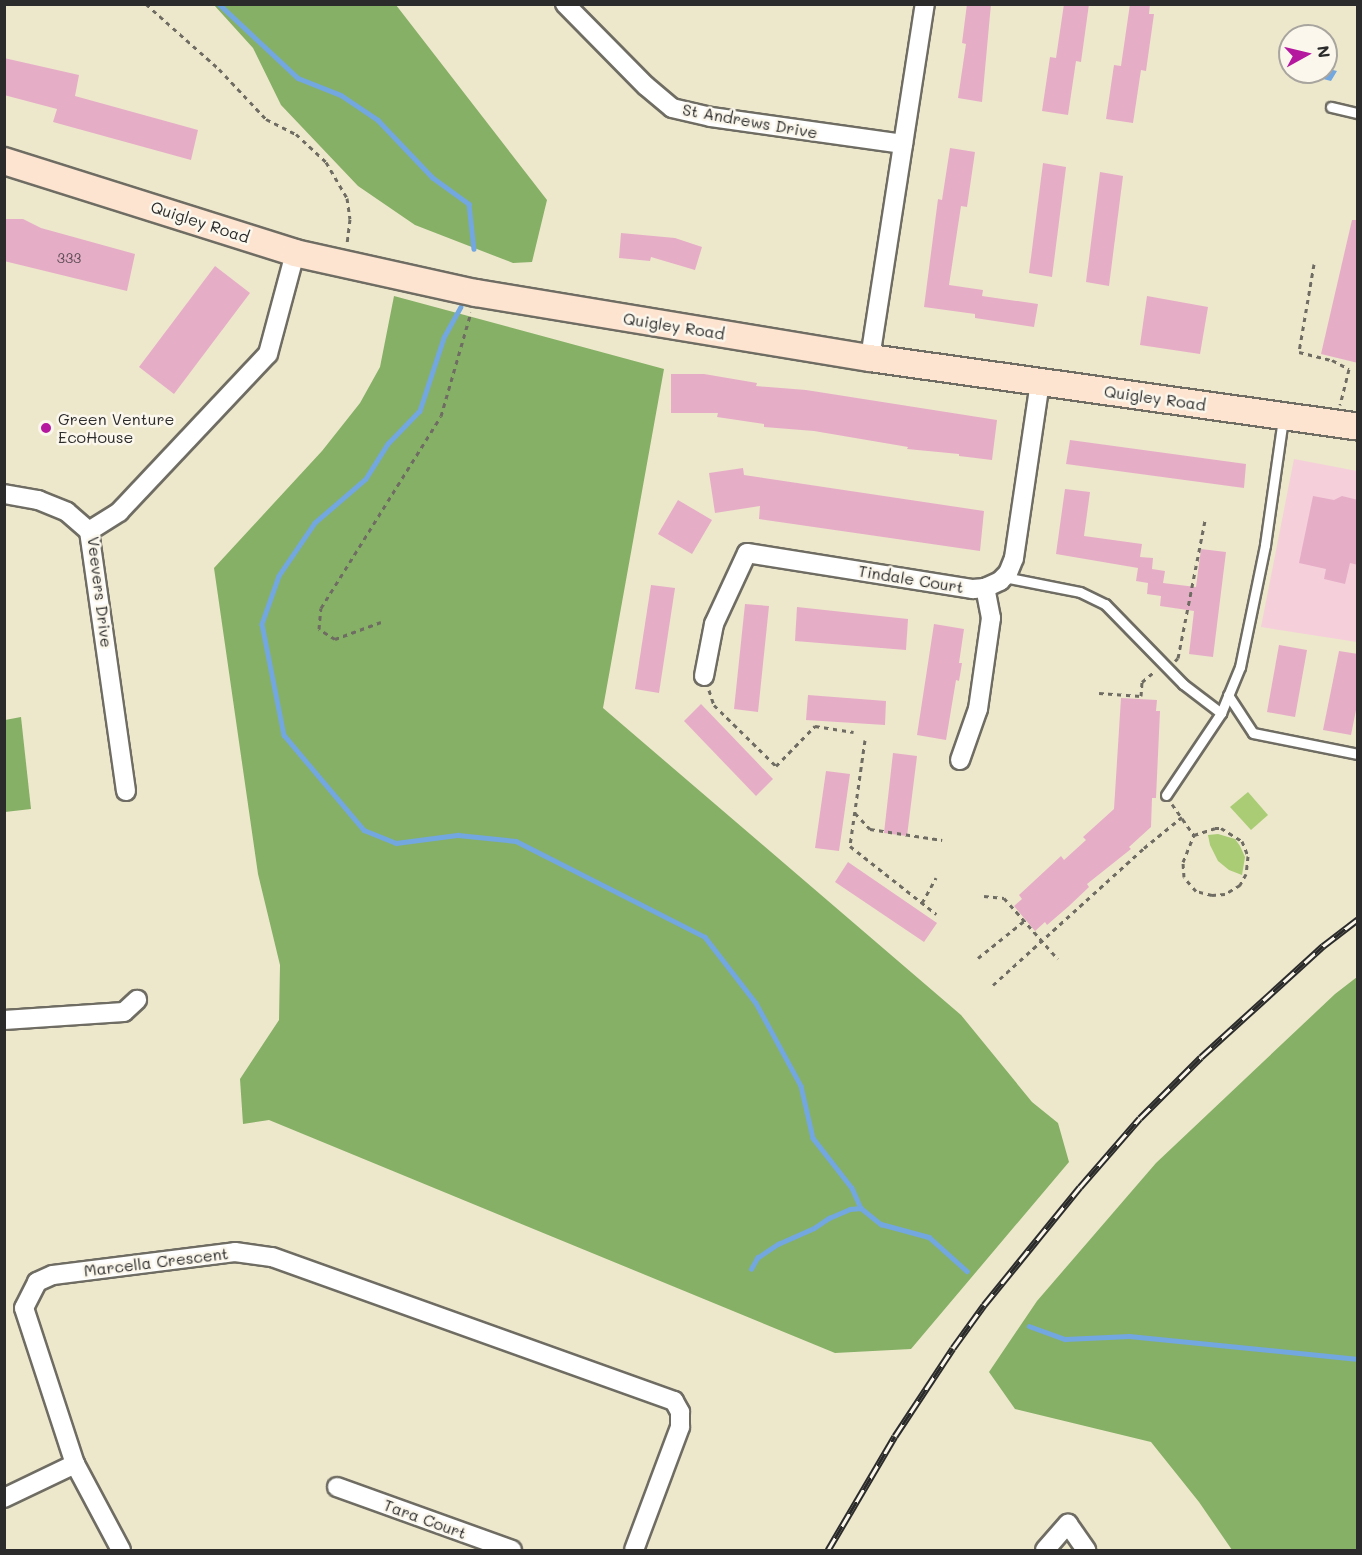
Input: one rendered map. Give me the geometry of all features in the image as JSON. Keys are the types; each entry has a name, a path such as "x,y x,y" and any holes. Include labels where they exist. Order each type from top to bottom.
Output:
{"street":[{"name":"St Andrews Drive","path":"565,4 646,86 672,108 711,117 903,144"},
{"path":"870,358 925,4"},
{"name":"Quigley Road","path":"4,161 295,253 476,293 870,358 1346,426"},
{"name":"Veevers Drive","path":"126,791 89,531 119,512 268,354 295,253"},
{"path":"1004,577 1014,558 1040,382"},
{"path":"4,494 38,500 67,512 89,531"},
{"name":"Tindale Court","path":"704,676 714,624 747,553 973,589 984,588 1004,577"},
{"path":"960,760 978,710 991,618 984,588"},
{"path":"4,1020 124,1012 137,1000"},
{"name":"Marcella Crescent","path":"122,1551 75,1464 24,1308 37,1282 53,1275 235,1252 272,1257 674,1401 680,1412 680,1427 634,1551"},
{"path":"4,1498 75,1464"},
{"name":"Tara Court","path":"337,1487 512,1551"},
{"path":"1045,1551 1068,1524 1086,1551"}],"lane":[{"path":"1331,108 1358,113"},
{"path":"1166,795 1221,713 1240,667 1265,545 1283,416"},
{"path":"1004,577 1080,592 1105,604 1183,684 1221,713"},
{"path":"1228,695 1253,733 1358,754"}],"path":[{"path":"146,4 219,69 266,119 296,134 326,162 347,198 350,219 345,264"},
{"path":"1314,264 1299,352 1332,360 1349,369 1346,426"},
{"path":"381,622 335,639 319,629 321,608 441,416 476,293"},
{"path":"1168,667 1178,658 1204,520"},
{"path":"1099,693 1141,696 1142,682 1154,672"},
{"path":"704,676 714,705 776,766 815,726 854,732"},
{"path":"865,740 850,846 936,914"},
{"path":"1166,795 1194,835"},
{"path":"855,813 870,829 942,840"},
{"path":"993,985 1182,817"},
{"path":"1221,828 1242,841 1248,856 1246,874 1240,885 1225,894 1212,895 1196,891 1184,877 1183,861 1194,835 1221,828"},
{"path":"922,903 936,878"},
{"path":"984,896 1004,898 1058,959"},
{"path":"978,958 1024,921"}],"shaded area":[{"path":"1294,459 1357,471 1357,642 1261,627"}],"green space":[{"path":"214,5 396,5 547,200 532,262 513,263 415,225 358,186 281,105 253,48"},
{"path":"394,296 664,369 603,708 961,1015 1032,1102 1058,1123 1069,1162 911,1349 835,1353 269,1120 243,1124 240,1079 279,1020 280,965 258,874 214,568 322,451 360,403 380,367"},
{"path":"21,717 31,809 5,812 5,720"},
{"path":"1248,792 1268,815 1251,830 1230,807"},
{"path":"1218,834 1235,839 1240,846 1245,857 1242,875 1229,870 1218,861 1208,835"},
{"path":"1357,977 1357,1550 1232,1550 1199,1502 1151,1442 1015,1409 989,1372 1037,1301 1156,1163 1335,994"}],"building":[{"path":"967,4 991,4 982,102 958,98 966,44 962,43"},
{"path":"1064,4 1089,4 1081,62 1076,61 1068,115 1042,111 1050,57 1056,58"},
{"path":"1130,4 1150,4 1149,14 1154,14 1146,71 1141,70 1133,123 1106,119 1114,65 1121,66"},
{"path":"4,58 79,75 75,96 198,130 191,160 53,122 57,109 4,95"},
{"path":"950,148 975,152 967,207 961,206 949,285 983,290 982,296 1038,304 1034,327 975,318 975,314 924,307 938,199 942,200"},
{"path":"1043,163 1066,167 1052,277 1029,273"},
{"path":"1100,172 1123,176 1109,286 1086,282"},
{"path":"4,219 23,219 41,228 135,254 127,291 4,261"},
{"path":"1352,220 1358,220 1358,363 1321,354"},
{"path":"621,233 675,238 702,247 695,270 651,257 650,261 619,258"},
{"path":"215,266 250,293 174,394 139,367"},
{"path":"1147,296 1208,307 1200,354 1140,345"},
{"path":"671,374 704,374 757,383 756,386 806,390 997,420 992,460 907,449 908,447 814,431 764,427 764,424 717,417 718,413 671,413"},
{"path":"1070,440 1246,464 1244,488 1066,464"},
{"path":"743,468 744,475 984,511 980,551 759,519 760,506 715,513 709,473"},
{"path":"1065,489 1090,492 1084,536 1142,544 1140,557 1153,558 1152,569 1165,571 1163,583 1196,587 1201,549 1226,552 1213,657 1189,654 1194,611 1160,606 1161,596 1147,594 1148,583 1136,581 1138,568 1056,554"},
{"path":"1313,496 1334,500 1342,496 1358,500 1358,565 1350,563 1345,584 1324,579 1326,569 1299,563"},
{"path":"678,500 712,520 692,554 658,534"},
{"path":"651,585 675,588 659,693 635,689"},
{"path":"745,604 769,606 758,712 734,709"},
{"path":"797,607 908,619 906,650 795,641"},
{"path":"934,624 964,629 959,663 962,663 959,681 956,680 946,740 917,735"},
{"path":"1279,645 1307,650 1295,717 1267,712"},
{"path":"1339,651 1358,654 1358,700 1351,735 1323,730"},
{"path":"808,695 886,701 885,725 806,720"},
{"path":"1121,698 1157,700 1156,711 1160,711 1156,798 1152,798 1151,827 1129,847 1131,849 1087,884 1089,887 1069,906 1047,925 1045,922 1035,931 1014,906 1022,899 1019,895 1061,856 1064,860 1086,840 1083,837 1114,809"},
{"path":"701,704 773,779 756,796 684,721"},
{"path":"893,753 917,756 907,836 884,833"},
{"path":"826,771 850,774 839,851 815,848"},
{"path":"848,862 937,923 924,942 835,882"}],"waterway":[{"path":"219,4 298,78 341,95 378,120 432,177 469,204 474,249"},
{"path":"461,307 444,338 420,411 388,444 366,479 315,523 279,576 262,624 284,735 364,830 396,843 458,835 516,841 705,937 756,1003 801,1086 813,1138 852,1188 861,1208 881,1224 929,1237 967,1271"},
{"path":"751,1269 757,1258 778,1244 814,1228 829,1218 850,1209 861,1208"},
{"path":"1029,1326 1065,1339 1129,1336 1358,1359"}],"railway":[{"path":"828,1550 895,1436 953,1348 984,1305 1080,1187 1140,1118 1201,1057 1323,946 1358,919"}],"place":[{"name":"Green Venture EcoHouse","path":"46,428"}]}
